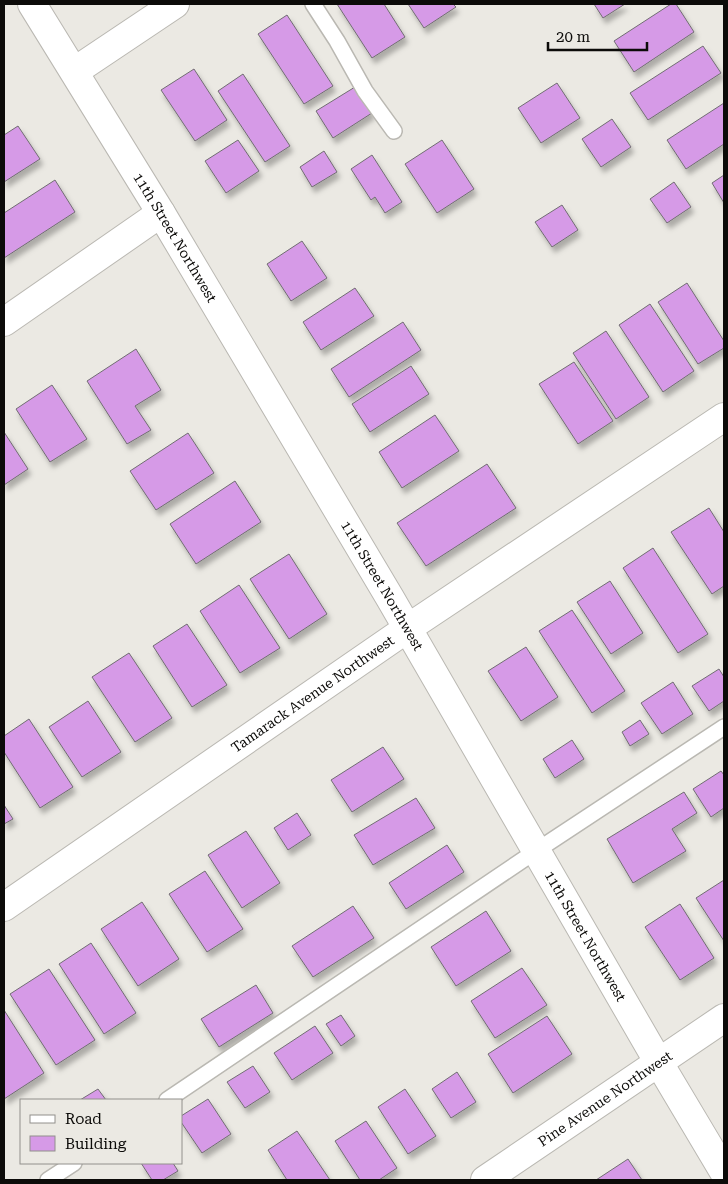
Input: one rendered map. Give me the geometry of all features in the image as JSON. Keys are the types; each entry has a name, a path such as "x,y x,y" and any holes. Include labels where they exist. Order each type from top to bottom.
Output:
{"street":[{"name":"11th Street Northwest","path":"32,4 161,213 408,628 724,1172"},
{"path":"75,71 175,4"},
{"path":"4,322 161,213"},
{"name":"Tamarack Avenue Northwest","path":"4,907 408,628 724,418"},
{"name":"Pine Avenue Northwest","path":"485,1180 724,1018"}],"lane":[{"path":"313,4 337,41 365,91 394,131"},
{"path":"168,1099 536,851 724,727"},
{"path":"48,1180 72,1164"}],"building":[{"path":"337,4 384,4 405,37 372,58"},
{"path":"408,4 453,4 456,7 424,28"},
{"path":"594,4 625,4 603,18"},
{"path":"671,4 676,4 694,32 634,72 614,41"},
{"path":"287,15 333,86 304,104 258,34"},
{"path":"703,46 721,73 648,120 630,93"},
{"path":"194,69 227,120 195,141 161,90"},
{"path":"243,74 290,146 265,162 218,91"},
{"path":"557,83 580,118 541,143 518,108"},
{"path":"355,87 372,113 333,138 316,111"},
{"path":"724,103 724,144 686,169 667,140"},
{"path":"612,119 631,147 601,167 582,139"},
{"path":"18,126 40,159 4,182 4,135"},
{"path":"238,140 259,171 226,193 205,161"},
{"path":"442,140 474,189 437,213 405,164"},
{"path":"324,151 337,172 312,187 300,167"},
{"path":"372,155 402,202 385,213 375,197 371,200 351,169"},
{"path":"724,175 724,203 712,183"},
{"path":"55,180 75,212 4,258 4,213"},
{"path":"674,182 691,207 667,223 650,199"},
{"path":"562,205 578,230 552,247 535,222"},
{"path":"302,241 327,278 291,301 267,264"},
{"path":"687,283 724,341 724,348 698,364 658,302"},
{"path":"355,288 374,316 321,350 303,322"},
{"path":"650,304 694,371 663,392 619,325"},
{"path":"403,322 421,350 349,397 331,369"},
{"path":"606,331 649,397 616,419 573,353"},
{"path":"136,349 161,390 135,406 151,430 127,444 87,381"},
{"path":"574,362 613,421 578,444 539,384"},
{"path":"411,366 429,394 370,432 352,404"},
{"path":"52,385 87,439 50,462 16,409"},
{"path":"435,415 459,451 402,488 379,452"},
{"path":"4,432 28,469 4,485"},
{"path":"188,433 214,473 156,510 130,471"},
{"path":"487,464 516,508 426,566 397,523"},
{"path":"235,481 261,522 196,564 170,524"},
{"path":"709,508 724,532 724,586 712,594 671,532"},
{"path":"653,548 708,634 678,653 623,568"},
{"path":"289,554 327,614 289,639 250,579"},
{"path":"610,581 643,633 611,654 577,602"},
{"path":"239,585 280,648 240,673 200,611"},
{"path":"572,610 625,691 592,713 539,631"},
{"path":"187,624 227,685 192,707 153,646"},
{"path":"526,647 558,697 521,721 488,671"},
{"path":"129,653 172,718 135,742 92,677"},
{"path":"719,669 724,677 724,701 709,711 692,686"},
{"path":"673,682 693,714 662,734 641,703"},
{"path":"88,701 121,752 82,777 49,727"},
{"path":"29,719 73,787 40,808 4,752 4,736"},
{"path":"640,720 649,734 630,746 622,732"},
{"path":"572,740 584,759 555,778 543,759"},
{"path":"383,747 404,779 352,812 331,780"},
{"path":"721,771 724,775 724,808 711,817 693,789"},
{"path":"684,792 697,813 672,829 686,851 633,883 607,839"},
{"path":"416,798 435,828 373,865 354,835"},
{"path":"4,805 13,819 4,824"},
{"path":"297,813 311,835 288,850 274,828"},
{"path":"246,831 280,883 242,908 208,855"},
{"path":"447,845 464,872 406,909 389,883"},
{"path":"205,871 243,929 207,952 169,894"},
{"path":"724,880 724,941 696,898"},
{"path":"142,902 179,959 138,986 101,929"},
{"path":"680,904 714,958 680,980 645,927"},
{"path":"353,906 374,938 313,977 292,946"},
{"path":"486,911 511,951 456,986 431,947"},
{"path":"91,943 136,1013 104,1034 59,964"},
{"path":"522,968 547,1005 495,1038 471,1001"},
{"path":"49,969 95,1040 56,1065 10,994"},
{"path":"256,985 273,1013 219,1047 201,1019"},
{"path":"4,1010 44,1073 4,1099"},
{"path":"341,1015 355,1036 341,1046 326,1024"},
{"path":"547,1016 572,1054 513,1093 488,1054"},
{"path":"315,1026 333,1053 292,1080 274,1053"},
{"path":"253,1066 270,1092 245,1108 227,1082"},
{"path":"457,1072 476,1102 451,1118 432,1089"},
{"path":"98,1089 105,1099 82,1099"},
{"path":"405,1089 436,1136 408,1154 378,1107"},
{"path":"208,1099 231,1134 202,1153 182,1123 182,1115"},
{"path":"366,1121 397,1168 379,1180 360,1180 335,1141"},
{"path":"297,1131 330,1180 287,1180 268,1150"},
{"path":"628,1159 642,1180 596,1180"},
{"path":"142,1164 174,1164 178,1171 163,1180 152,1180"}]}
